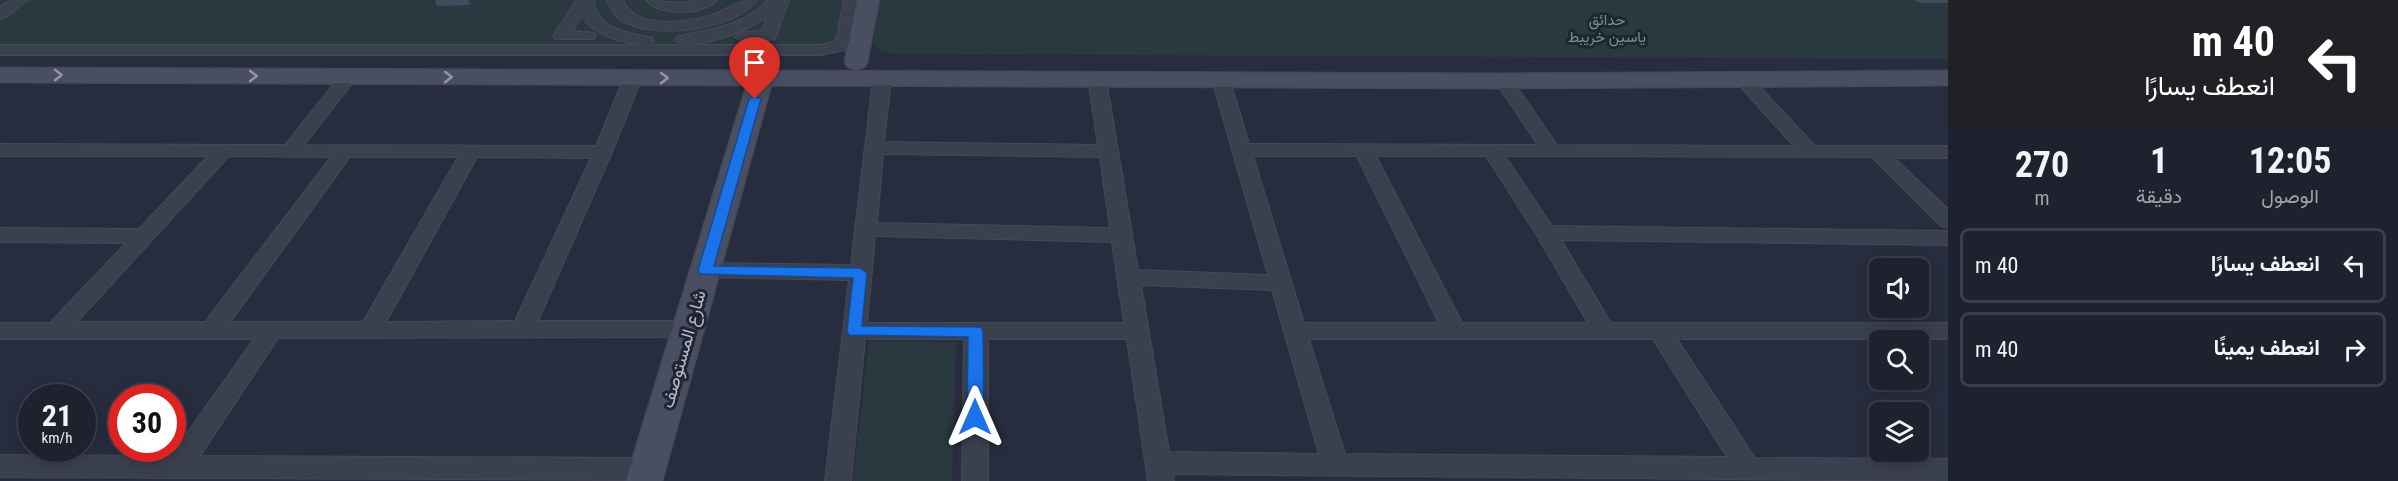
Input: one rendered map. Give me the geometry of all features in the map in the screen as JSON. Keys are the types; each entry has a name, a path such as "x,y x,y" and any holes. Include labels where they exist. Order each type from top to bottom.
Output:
{"street":[{"path":"0,14 20,0"},
{"path":"585,0 588,15 595,23 618,35"},
{"path":"585,0 561,36 618,35 658,41 769,36 779,0"},
{"path":"615,0 618,10 635,21 669,26 712,21 735,11 749,0"},
{"path":"635,21 659,3 686,7 709,0"},
{"path":"0,50 821,50 839,46 845,37 852,0"},
{"path":"856,62 868,0"},
{"path":"658,41 669,26"},
{"path":"0,58 551,69 633,78 882,79 1021,71 1851,71 1948,78"},
{"path":"98,75 118,59"},
{"path":"0,75 349,76 856,62 1021,71 1097,79 1504,81 1743,79 1948,64"},
{"path":"290,151 349,76"},
{"path":"523,329 603,152 633,78"},
{"name":"شارع المستوصف","path":"646,475 761,78"},
{"path":"838,481 882,79"},
{"path":"1097,79 1159,472 1335,465 1748,468 1848,474 1948,470"},
{"path":"1743,79 1809,151"},
{"path":"1221,80 1335,465"},
{"path":"1504,81 1551,151"},
{"path":"874,148 1108,151"},
{"path":"0,150 603,152"},
{"path":"1242,150 1948,152"},
{"path":"1363,150 1455,331"},
{"path":"56,331 224,151"},
{"path":"211,331 345,151"},
{"path":"1492,151 1546,233 1604,331"},
{"path":"1876,151 1948,220"},
{"path":"370,330 470,152"},
{"path":"865,229 1122,235"},
{"path":"1546,233 1948,237"},
{"path":"0,235 143,236"},
{"path":"705,270 860,273"},
{"path":"1128,277 1281,283"},
{"path":"0,331 688,329"},
{"path":"179,466 272,330"},
{"path":"854,331 1137,331"},
{"path":"975,481 976,331"},
{"path":"1296,331 1948,332"},
{"path":"1660,331 1748,468"},
{"path":"0,466 179,466 445,475 646,475"}],"green space":[{"path":"0,0 856,0 843,49 825,54 0,51"},
{"name":"حدائق ياسين خريبط","path":"880,0 1948,0 1948,59 893,54 880,51 873,45"},
{"path":"869,341 956,342 952,481 853,481"}],"route":[{"path":"755,99 705,270 860,273 854,331 976,331 975,417"}]}
